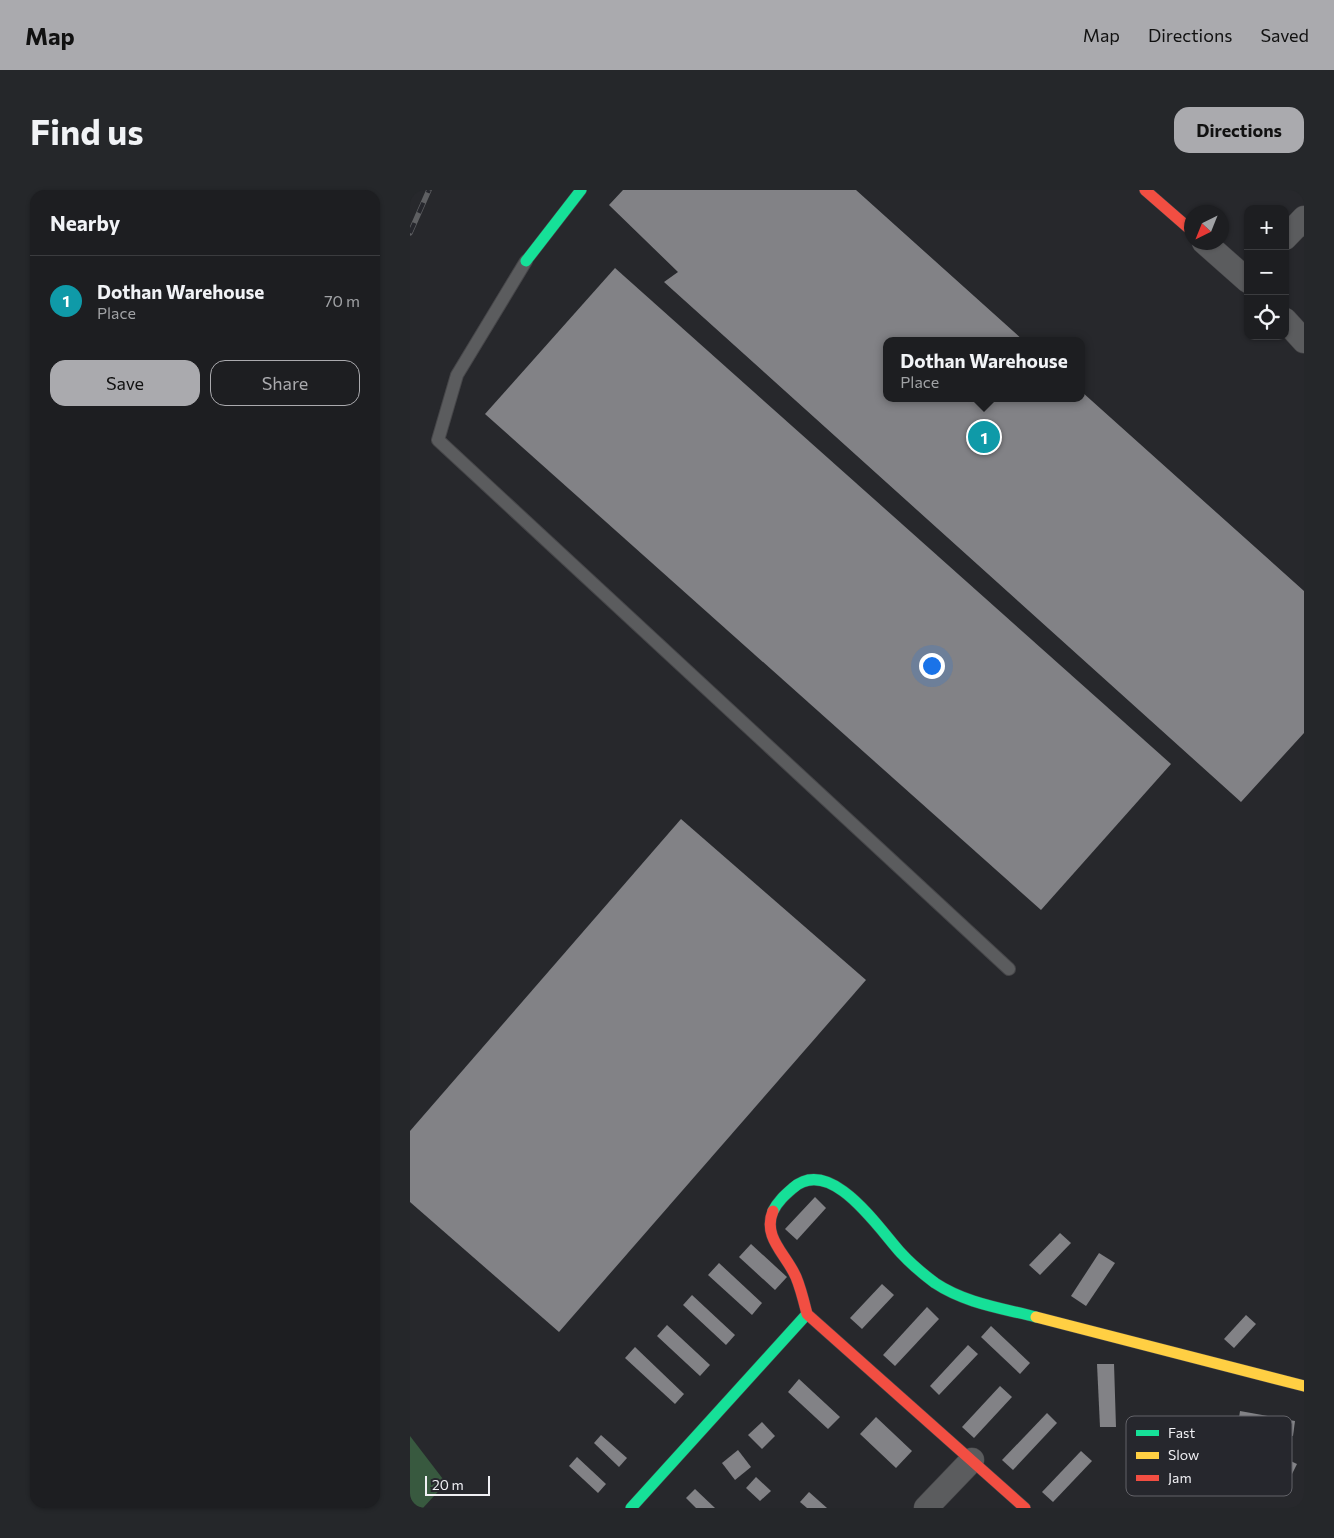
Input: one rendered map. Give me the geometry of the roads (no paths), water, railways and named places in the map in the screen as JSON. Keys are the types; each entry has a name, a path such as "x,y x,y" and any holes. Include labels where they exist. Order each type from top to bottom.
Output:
{"street":[{"path":"526,261 581,190"},
{"path":"1145,190 1184,224"},
{"path":"1289,234 1304,218"},
{"path":"1213,250 1244,276"},
{"path":"1289,324 1304,341"},
{"path":"1025,1508 807,1314 794,1272 786,1257 775,1243 770,1230 771,1218 777,1203 787,1191 799,1182 812,1178 828,1181 841,1188 857,1202 921,1273 940,1288 962,1298 1304,1386"},
{"path":"630,1508 807,1314"},
{"path":"926,1508 972,1460"}],"lane":[{"path":"526,261 457,375 438,440 1009,969"}],"railway":[{"path":"410,233 429,190"}],"place":[{"name":"Dothan Warehouse","path":"984,437"}]}
